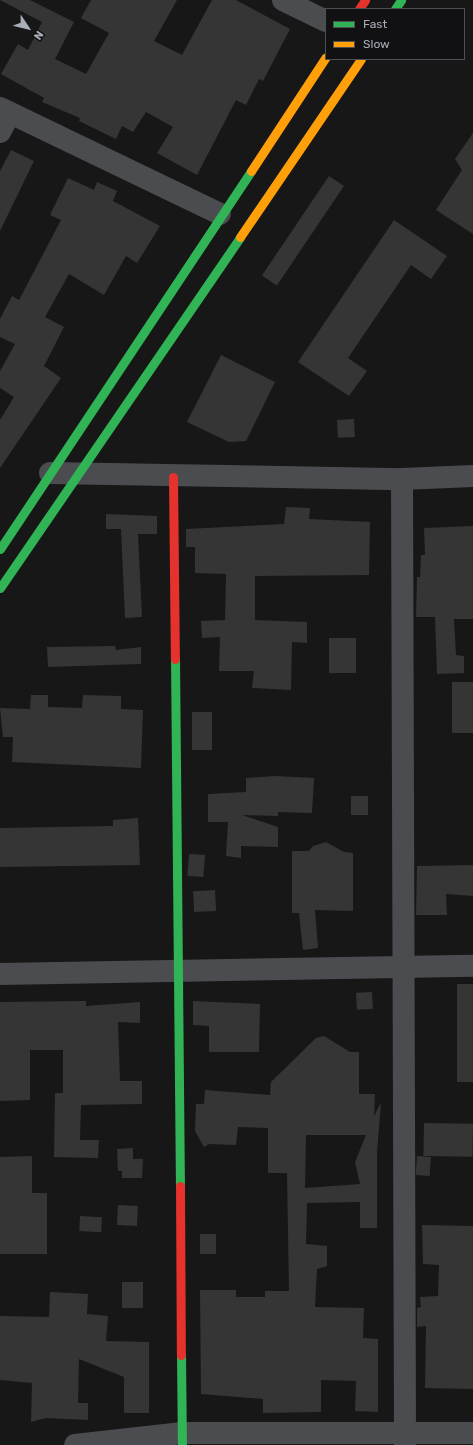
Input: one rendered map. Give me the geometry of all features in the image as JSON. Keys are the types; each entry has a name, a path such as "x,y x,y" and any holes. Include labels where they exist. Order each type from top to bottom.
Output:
{"main road":[{"path":"0,549 220,214 325,58"},
{"path":"0,588 359,60"},
{"path":"173,477 182,1439"},
{"path":"0,570 9,574"}],"street":[{"path":"283,0 325,21"},
{"path":"3,118 220,214"},
{"path":"50,473 173,477 402,479 473,476"},
{"path":"402,479 405,967 405,1439"},
{"path":"0,974 473,966"},
{"path":"75,1445 182,1439 405,1439 473,1433"}],"building":[{"path":"0,0 30,0 74,22 55,59 86,74 109,33 81,18 91,0 177,0 154,41 182,55 212,0 236,0 290,29 263,81 259,79 246,105 236,100 197,175 157,153 173,127 146,112 133,132 122,126 116,139 79,121 80,118 42,102 44,98 1,74 18,44 28,50 42,22"},
{"path":"473,133 473,234 436,210 462,170 455,159"},
{"path":"11,150 34,161 0,231 0,171"},
{"path":"329,176 344,186 277,286 262,275"},
{"path":"68,178 94,190 97,182 117,191 113,201 160,226 137,263 126,256 104,295 69,274 45,317 64,327 44,366 61,378 0,468 0,420 14,397 0,388 0,371 15,344 0,337 0,319 12,296 19,300 61,220 50,215"},
{"path":"394,220 447,256 431,279 411,265 348,358 367,371 349,396 298,362"},
{"path":"221,355 275,382 246,441 229,442 187,422"},
{"path":"354,419 355,437 338,438 337,420"},
{"path":"286,507 310,508 309,519 370,522 369,575 255,576 255,620 307,622 307,643 292,642 291,690 252,688 254,671 219,671 220,637 202,638 201,621 225,620 226,574 195,573 195,547 186,547 186,529 284,524"},
{"path":"106,514 157,516 157,534 138,534 142,617 125,618 121,529 106,529"},
{"path":"473,526 473,619 454,619 456,655 464,656 464,673 437,674 435,617 416,617 417,577 420,577 421,555 425,555 424,528"},
{"path":"329,638 356,638 356,673 329,673"},
{"path":"115,646 116,650 141,647 141,664 48,667 47,647"},
{"path":"452,682 473,682 473,733 452,733"},
{"path":"31,695 48,695 48,707 82,708 83,695 121,696 121,709 143,710 141,768 12,762 13,737 3,737 0,708 30,709"},
{"path":"192,712 212,712 212,750 192,750"},
{"path":"275,776 314,778 312,813 278,812 278,816 242,815 278,827 278,847 241,846 241,858 226,856 228,822 208,822 208,794 246,792 246,778"},
{"path":"351,796 368,796 368,815 351,815"},
{"path":"138,818 140,865 0,867 0,828 113,826 113,820"},
{"path":"326,842 344,852 353,853 353,911 315,910 318,948 303,950 299,913 292,913 292,851 309,851 313,846"},
{"path":"189,854 205,855 203,877 187,876"},
{"path":"473,865 473,896 446,894 447,915 416,915 417,866"},
{"path":"215,890 216,911 194,912 193,891"},
{"path":"457,984 473,984 473,1082 457,1082"},
{"path":"372,992 373,1009 357,1010 356,993"},
{"path":"86,1001 86,1006 140,1002 140,1023 118,1022 120,1081 142,1081 142,1104 81,1105 80,1140 99,1140 98,1158 54,1157 55,1093 63,1093 63,1050 30,1050 30,1100 0,1101 0,1002"},
{"path":"193,1001 260,1004 259,1052 209,1052 209,1026 193,1025"},
{"path":"324,1036 350,1052 359,1052 359,1094 375,1094 374,1116 381,1103 377,1152 377,1228 360,1228 360,1202 307,1203 306,1244 327,1246 327,1266 317,1269 315,1307 364,1308 363,1338 378,1339 378,1412 355,1411 356,1381 321,1380 321,1412 263,1413 263,1399 201,1394 200,1290 236,1290 236,1297 265,1297 265,1291 289,1291 287,1173 268,1173 268,1128 238,1127 236,1145 209,1144 204,1147 195,1131 196,1104 204,1104 205,1090 270,1095 271,1082 316,1038","holes":["306,1135 366,1135 355,1162 360,1184 305,1188"]},
{"path":"424,1123 473,1124 472,1157 423,1156"},
{"path":"133,1148 133,1159 143,1159 142,1178 122,1178 122,1171 118,1171 117,1149"},
{"path":"32,1156 32,1193 47,1193 47,1254 0,1254 0,1157"},
{"path":"417,1156 431,1157 430,1176 416,1175"},
{"path":"118,1205 138,1206 137,1226 117,1225"},
{"path":"80,1216 102,1217 101,1232 79,1231"},
{"path":"422,1225 473,1226 473,1389 425,1388 426,1326 417,1327 417,1308 421,1307 420,1297 438,1296 439,1265 423,1264"},
{"path":"200,1234 216,1234 216,1254 200,1254"},
{"path":"122,1282 143,1282 143,1308 122,1308"},
{"path":"50,1292 88,1294 87,1314 108,1316 106,1341 149,1342 149,1413 124,1413 124,1377 79,1359 78,1403 88,1403 88,1420 46,1418 31,1422 32,1383 0,1380 0,1316 49,1317"}],"traffic: fast":[{"path":"396,8 401,0"},
{"path":"0,549 251,171"},
{"path":"0,588 240,237"},
{"path":"175,659 180,1186"},
{"path":"181,1355 182,1445"}],"traffic: slow":[{"path":"251,171 325,59"},
{"path":"240,237 360,60"}],"traffic: jam":[{"path":"360,8 365,0"},
{"path":"173,477 175,659"},
{"path":"180,1186 181,1355"}]}
